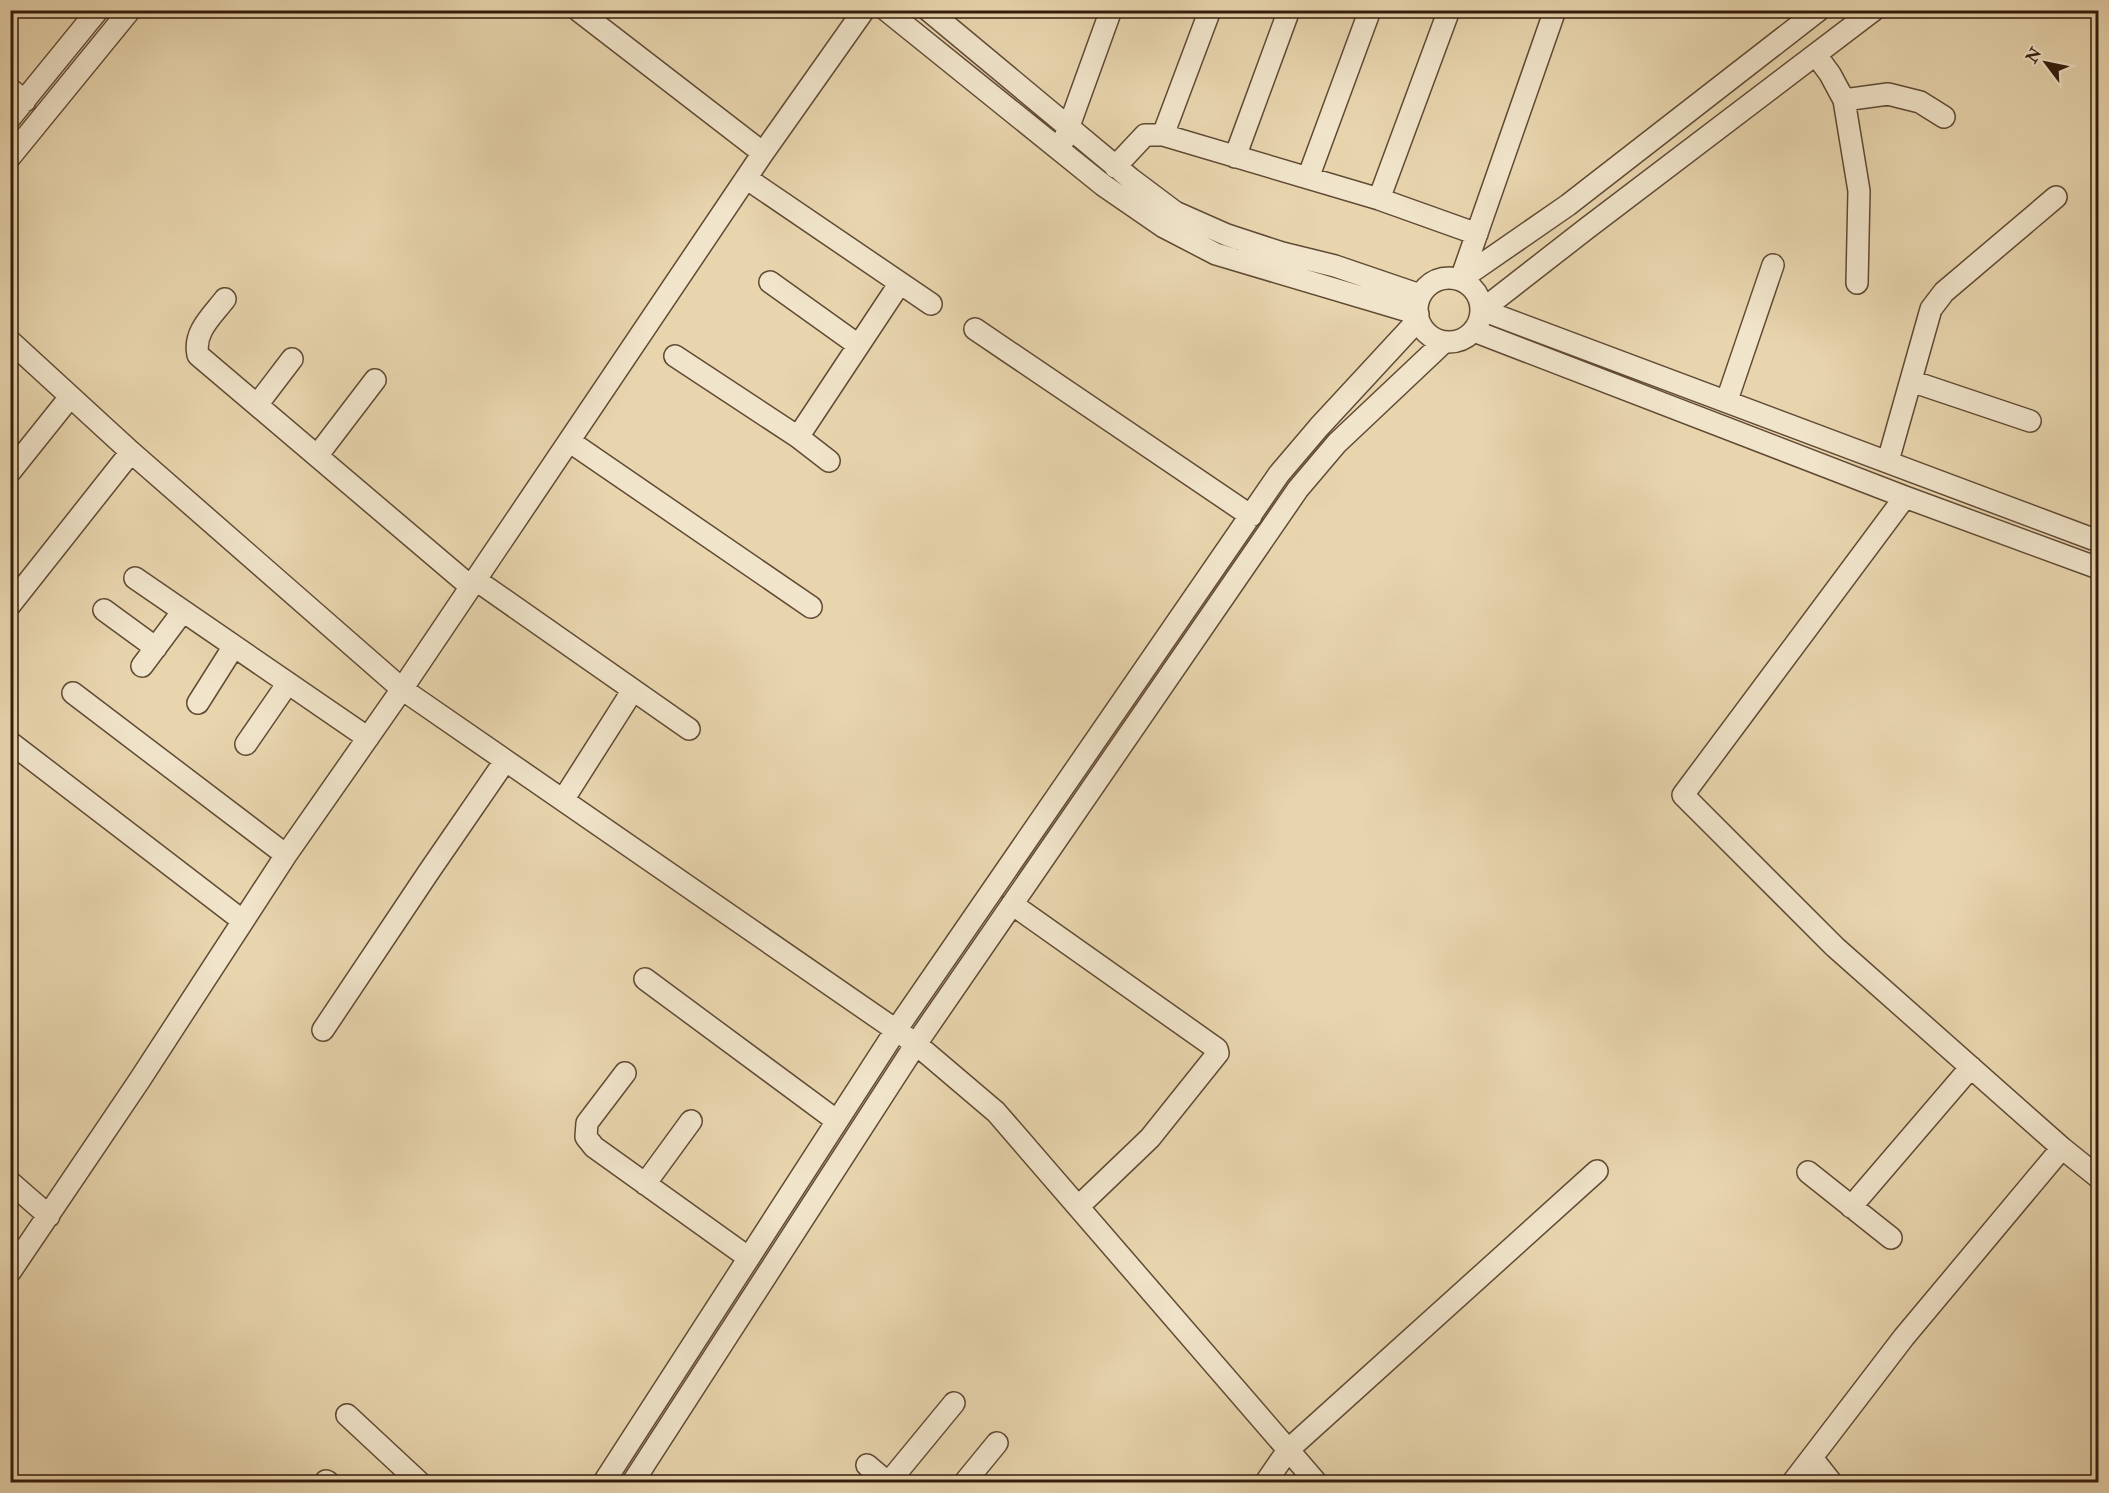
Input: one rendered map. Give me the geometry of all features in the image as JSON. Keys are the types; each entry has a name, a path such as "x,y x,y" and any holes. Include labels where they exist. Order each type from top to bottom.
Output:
{"street":[{"path":"10,118 18,95 98,10"},
{"path":"10,157 130,10"},
{"path":"10,1272 286,855 402,689 763,153 864,10"},
{"path":"886,10 1103,185 1164,227 1216,254 1419,310"},
{"path":"928,10 1115,166 1175,212 1227,235 1282,253 1335,266 1419,310"},
{"path":"1060,150 1111,10"},
{"path":"1163,135 1210,10"},
{"path":"1235,157 1289,10"},
{"path":"1308,178 1370,10"},
{"path":"1379,199 1449,10"},
{"path":"1461,279 1555,10"},
{"path":"1461,279 1568,205 1819,10"},
{"path":"1482,310 1874,10"},
{"path":"579,11 763,153"},
{"path":"1816,55 1830,74 1844,100 1859,191 1857,283"},
{"path":"1844,100 1887,94 1920,102 1944,117"},
{"path":"1115,166 1144,135 1163,135 1379,199 1477,234"},
{"path":"746,178 931,304"},
{"path":"1888,461 1931,309 1944,292 2056,197"},
{"path":"1727,400 1773,265"},
{"path":"1450,277 1461,279 1474,288 1480,298 1482,310 1474,331 1466,338 1455,342 1444,342 1433,338 1423,330 1419,310 1424,288 1439,279 1450,277"},
{"path":"770,282 858,345"},
{"path":"798,437 900,283"},
{"path":"225,299 200,331 196,344 198,355 473,583 689,729"},
{"path":"604,1482 896,1030 1251,516 1286,466 1419,310"},
{"path":"1482,310 2098,541"},
{"path":"975,329 1251,516"},
{"path":"1474,331 1905,497 2098,568"},
{"path":"10,341 70,397 402,689 916,1044 996,1112 1316,1482"},
{"path":"633,1482 916,1044 1298,489 1337,443 1444,342"},
{"path":"675,356 798,437 830,461"},
{"path":"257,405 292,359"},
{"path":"317,456 375,380"},
{"path":"1911,381 2030,421"},
{"path":"10,472 70,397"},
{"path":"569,441 811,607"},
{"path":"10,605 132,452"},
{"path":"1905,497 1683,795 1835,947 2062,1148 2098,1177"},
{"path":"135,578 368,738"},
{"path":"104,610 156,648"},
{"path":"142,666 183,611"},
{"path":"198,703 234,646"},
{"path":"246,744 288,683"},
{"path":"563,800 633,690"},
{"path":"73,693 286,855"},
{"path":"11,743 243,921"},
{"path":"323,1030 505,761"},
{"path":"1012,904 1216,1049 1218,1053 1150,1138 1078,1207"},
{"path":"645,979 837,1121"},
{"path":"1851,1207 1971,1067"},
{"path":"625,1073 586,1123 585,1137 594,1147 749,1258"},
{"path":"645,1184 691,1121"},
{"path":"1793,1482 1904,1337 2062,1148"},
{"path":"1266,1482 1288,1450 1597,1171"},
{"path":"1808,1172 1891,1238"},
{"path":"10,1182 49,1216"},
{"path":"867,1465 888,1482 954,1403"},
{"path":"347,1415 420,1482"},
{"path":"964,1482 997,1443"},
{"path":"1812,1458 1831,1482"}]}
